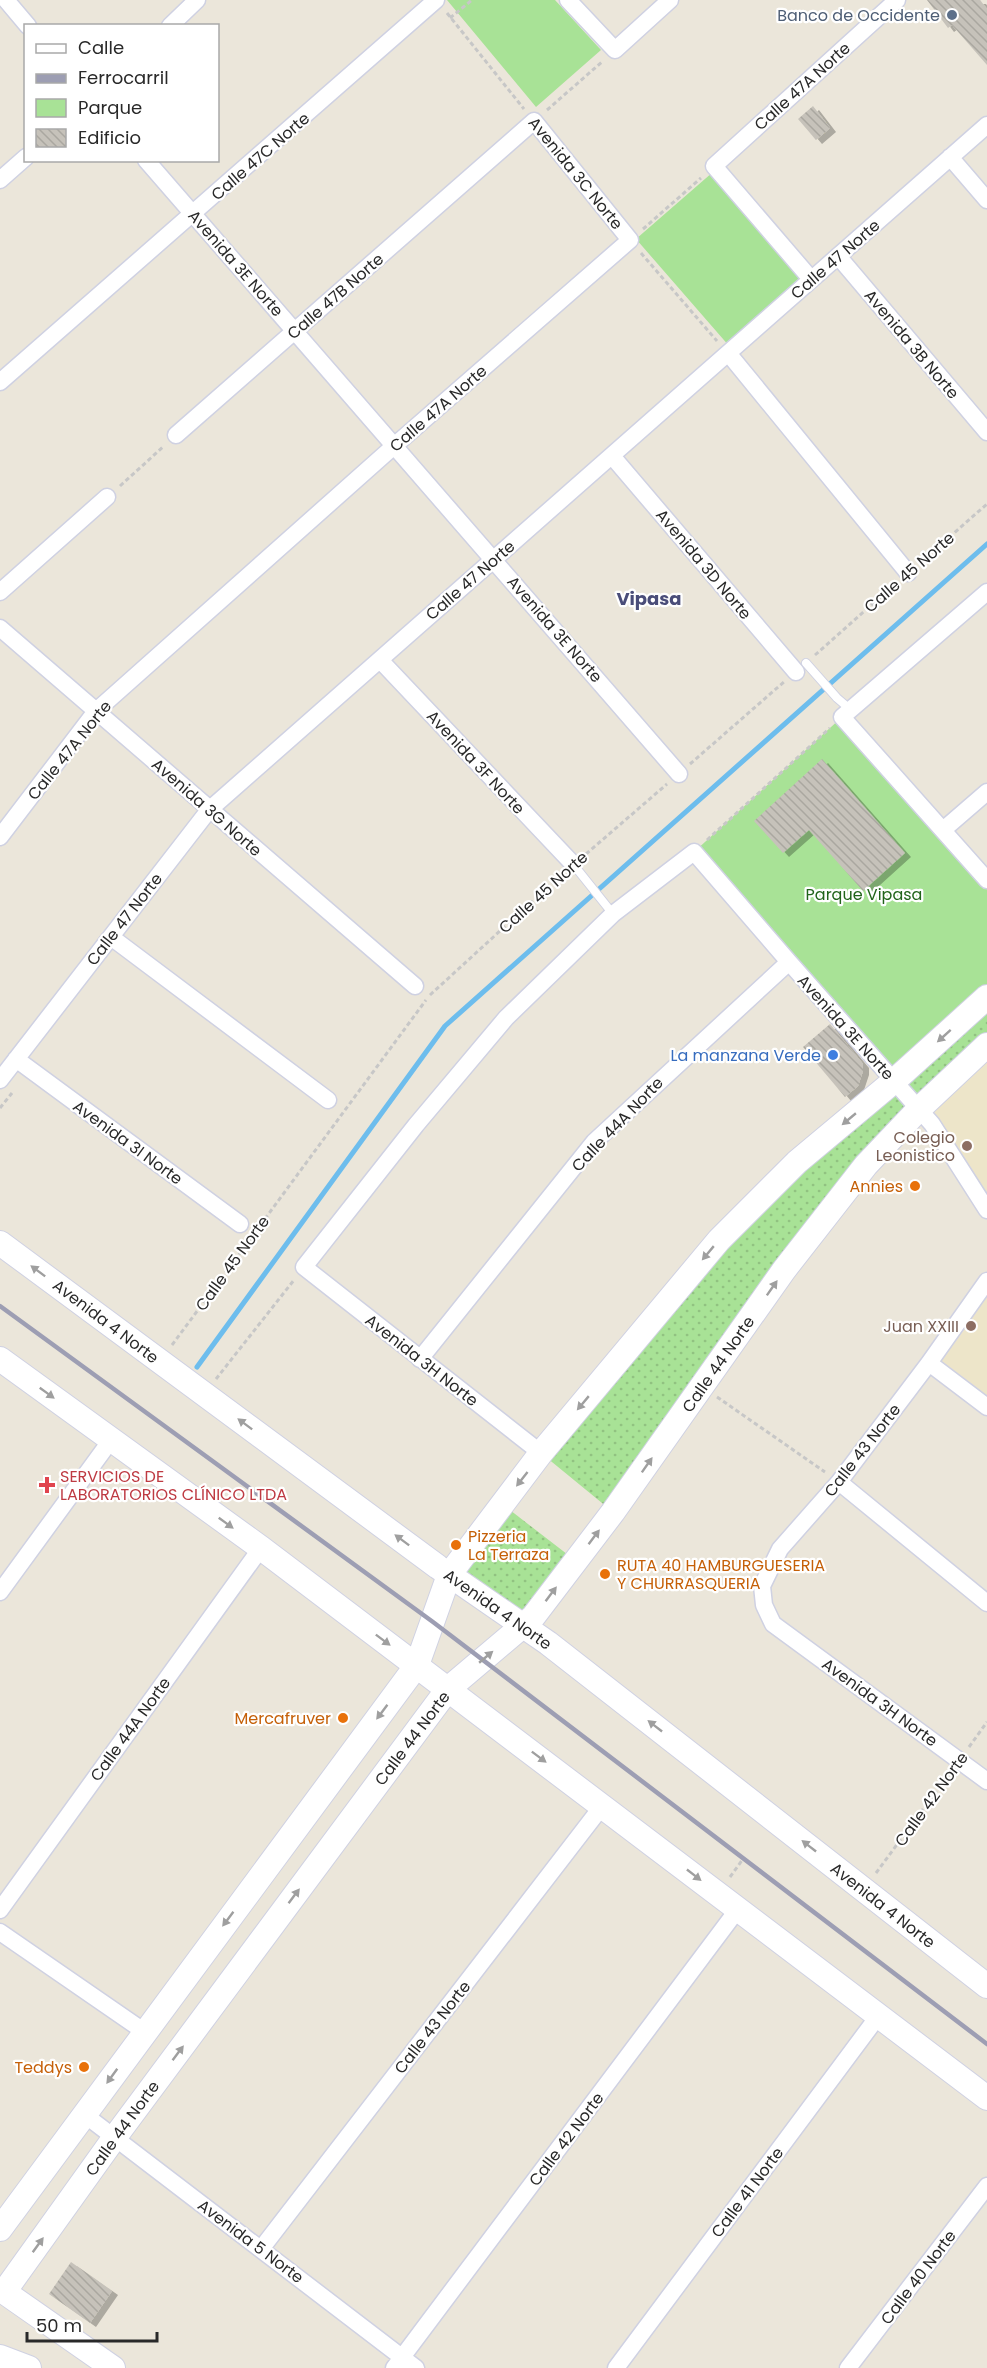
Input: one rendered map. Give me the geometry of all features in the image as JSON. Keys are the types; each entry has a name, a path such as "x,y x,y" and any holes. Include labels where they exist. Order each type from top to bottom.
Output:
{"main road":[{"path":"0,2229 417,1665 449,1575 541,1453 719,1240 797,1162 894,1081 987,997"},
{"name":"Calle 44 Norte","path":"2,2291 447,1689 533,1617 613,1512 784,1270 866,1165 919,1109 987,1045"},
{"name":"Avenida 4 Norte","path":"0,1243 449,1575 524,1625 987,1986"},
{"path":"0,1359 261,1548 987,2098"},
{"path":"2,2291 113,2368"},
{"path":"0,2357 29,2368"}],"street":[{"path":"6,0 26,24"},
{"path":"172,24 197,0"},
{"name":"Calle 47C Norte","path":"0,382 436,0"},
{"path":"568,0 615,50 670,0"},
{"name":"Calle 47A Norte","path":"714,166 897,0"},
{"name":"Avenida 3C Norte","path":"534,122 630,240"},
{"name":"Calle 47B Norte","path":"176,435 534,122"},
{"name":"Calle 47 Norte","path":"0,1080 23,1064 111,937 209,810 612,456 723,348 812,279 987,125"},
{"path":"950,157 987,200"},
{"path":"0,180 24,159"},
{"name":"Avenida 3E Norte","path":"148,162 679,774"},
{"path":"714,166 812,279"},
{"name":"Calle 47A Norte","path":"0,837 96,711 630,240"},
{"name":"Avenida 3B Norte","path":"838,256 987,432"},
{"path":"723,348 908,573"},
{"name":"Avenida 3D Norte","path":"612,456 801,667"},
{"path":"0,591 107,497"},
{"path":"987,592 846,713 943,830 987,879"},
{"name":"Avenida 3G Norte","path":"0,627 415,986"},
{"name":"Avenida 3F Norte","path":"380,660 576,869"},
{"path":"943,830 987,792"},
{"path":"304,1267 416,1125 499,1026 613,914 694,852"},
{"name":"Avenida 3E Norte","path":"694,852 932,1124 987,1210"},
{"path":"111,937 328,1100"},
{"name":"Calle 44A Norte","path":"420,1359 594,1143 789,962"},
{"name":"Avenida 3I Norte","path":"23,1064 240,1224"},
{"name":"Avenida 3H Norte","path":"304,1267 541,1453"},
{"name":"Calle 43 Norte","path":"773,1624 764,1605 762,1586 780,1549 838,1482 929,1363 987,1281"},
{"path":"929,1363 987,1407"},
{"path":"0,1592 111,1440"},
{"path":"838,1482 987,1603"},
{"name":"Calle 44A Norte","path":"0,1910 261,1548"},
{"name":"Avenida 3H Norte","path":"773,1624 987,1781"},
{"name":"Calle 43 Norte","path":"261,2249 603,1805"},
{"name":"Calle 42 Norte","path":"398,2363 738,1909"},
{"path":"0,1932 145,2032"},
{"name":"Calle 41 Norte","path":"616,2368 879,2016"},
{"name":"Avenida 5 Norte","path":"85,2115 261,2249 398,2363 416,2368"},
{"name":"Calle 40 Norte","path":"848,2368 987,2186"}],"lane":[{"path":"801,667 821,680 837,698 846,713"},
{"path":"576,869 613,914"}],"path":[{"name":"Avenida 3C Norte","path":"436,0 534,122"},
{"path":"450,18 471,0"},
{"path":"534,122 615,50"},
{"path":"630,240 714,166"},
{"name":"Avenida 3C Norte","path":"630,240 723,348"},
{"path":"107,497 176,435"},
{"name":"Calle 45 Norte","path":"171,1346 426,999 987,504"},
{"path":"694,852 846,713"},
{"path":"0,1108 23,1064"},
{"path":"216,1379 304,1267"},
{"path":"702,1387 838,1482"},
{"name":"Calle 42 Norte","path":"874,1876 987,1722"}],"shaded area":[{"name":"Colegio Leonistico","path":"987,1045 987,1210 932,1124 933,1095"},
{"name":"Juan XXIII","path":"987,1281 987,1407 929,1363"}],"green space":[{"path":"447,0 555,0 601,50 536,107"},
{"path":"713,172 807,279 730,347 636,239"},
{"name":"Parque Vipasa","path":"842,717 987,880 987,997 894,1081 694,852"},
{"path":"987,997 987,1045 933,1095 613,1512 541,1453 719,1240"},
{"path":"502,1504 576,1561 533,1617 449,1575"}],"building":[{"path":"927,0 980,0 987,9 987,65 952,25 948,28"},
{"path":"813,106 830,128 816,140 798,119"},
{"path":"822,759 905,853 863,891 809,830 783,853 754,821"},
{"name":"La manzana Verde","path":"830,1024 863,1064 858,1086 845,1097 803,1047"},
{"path":"71,2262 112,2291 90,2323 49,2294"}],"waterway":[{"path":"197,1367 445,1026 987,544"}],"railway":[{"path":"0,1306 433,1622 987,2044"}],"place":[{"name":"Banco de Occidente","path":"952,15"},
{"name":"La manzana Verde","path":"833,1055"},
{"name":"Colegio Leonistico","path":"967,1146"},
{"name":"Annies","path":"915,1186"},
{"name":"Juan XXIII","path":"971,1326"},
{"name":"SERVICIOS DE LABORATORIOS CLÍNICO LTDA","path":"47,1485"},
{"name":"Pizzeria La Terraza","path":"456,1545"},
{"name":"RUTA 40 HAMBURGUESERIA Y CHURRASQUERIA","path":"605,1574"},
{"name":"Mercafruver","path":"343,1718"},
{"name":"Teddys","path":"84,2067"}],"district":[{"name":"Vipasa","path":"649,599"}]}
